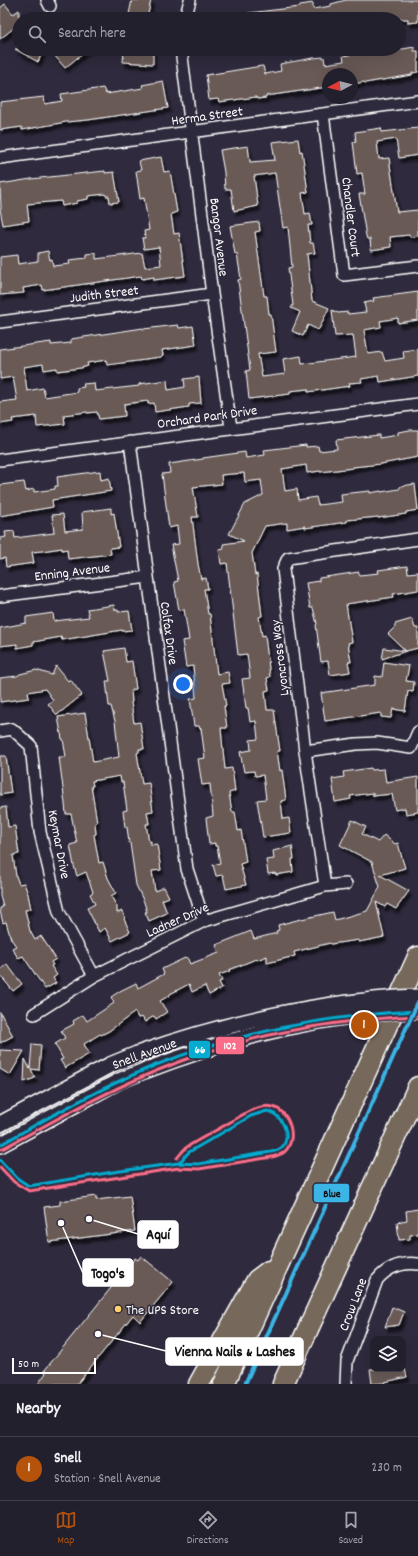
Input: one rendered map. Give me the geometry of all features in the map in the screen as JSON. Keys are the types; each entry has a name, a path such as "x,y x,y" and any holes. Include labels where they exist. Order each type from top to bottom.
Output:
{"highway":[{"path":"224,1384 418,957"},
{"path":"283,1384 418,1087"},
{"path":"199,1384 257,1280 279,1263"}],"main road":[{"name":"Snell Avenue","path":"0,1124 110,1065 174,1041 274,1015 351,1001 418,997"},
{"name":"Snell Avenue","path":"0,1145 119,1081 144,1070 231,1040 306,1023 353,1015 418,1012"}],"street":[{"path":"187,12 190,0"},
{"name":"Bangor Avenue","path":"182,56 212,294 231,428"},
{"name":"Herma Street","path":"0,158 418,101"},
{"name":"Chandler Court","path":"323,114 344,275 418,266"},
{"name":"Judith Street","path":"0,322 212,294"},
{"name":"Orchard Park Drive","path":"0,460 418,404"},
{"name":"Colfax Drive","path":"130,442 187,869 204,921"},
{"name":"Lyoncross Way","path":"325,886 305,751 283,569 288,558 418,539"},
{"name":"Enning Avenue","path":"0,596 148,577"},
{"name":"Keymar Drive","path":"0,731 12,729 31,746 40,832 59,912 94,976"},
{"path":"305,751 356,744 377,743 411,748 418,732"},
{"name":"Ladner Drive","path":"34,1014 94,976 204,921 325,886 346,884"},
{"name":"Crow Lane","path":"346,1384 347,1361 377,1280 387,1270 393,1267 406,1263 418,1264"}],"building":[{"path":"132,0 151,0 148,12 129,12"},
{"path":"346,0 418,0 418,22 408,23 408,19 406,19 406,12 257,12 300,7 300,5 313,3 313,9 331,6 331,4"},
{"path":"5,4 12,13 12,30 0,39 0,8"},
{"path":"414,47 414,51 418,51 418,72 412,73 412,75 358,83 358,68 322,68 322,88 266,96 266,98 257,99 256,97 219,102 218,99 209,100 206,75 262,66 265,74 281,71 280,64 313,58 324,57 325,64 344,61 343,56 406,56 406,48"},
{"path":"27,56 41,56 38,62"},
{"path":"55,56 80,56 65,68"},
{"path":"123,56 153,56 153,64 123,62"},
{"path":"163,81 168,108 66,122 22,130 22,127 0,130 0,102 44,97 45,104 62,101 61,94 103,88 106,94 143,88 142,85"},
{"path":"381,128 382,132 418,128 418,155 399,158 396,139 377,142 379,159 389,158 397,212 418,210 418,236 410,237 409,235 390,237 391,247 371,250 370,239 367,239 366,236 359,194 365,194 362,173 357,174 353,142 356,142 355,132"},
{"path":"298,139 300,152 302,151 308,192 302,193 305,214 310,213 312,225 308,225 310,243 313,243 315,253 307,254 312,301 329,308 319,329 318,330 308,325 303,336 292,331 300,312 291,308 293,305 288,268 292,267 288,227 283,228 275,173 254,176 258,206 234,211 231,189 225,189 220,150 248,146 250,162 275,160 272,142"},
{"path":"161,157 164,172 170,171 177,212 171,214 174,234 179,233 185,276 154,280 154,277 142,279 141,276 43,290 42,285 23,288 24,293 0,295 0,257 17,255 18,264 38,261 38,253 48,251 50,260 52,259 53,266 70,264 69,260 87,258 87,254 96,253 96,259 142,253 145,267 161,265 159,247 144,249 142,238 145,238 144,231 149,230 144,198 140,199 136,171 141,170 139,161"},
{"path":"105,171 105,173 114,172 119,202 110,203 109,196 106,196 105,194 88,196 88,199 62,206 61,201 27,204 29,221 3,225 0,209 0,184"},
{"path":"259,222 260,231 255,232 264,296 267,296 269,314 271,314 276,352 258,354 262,377 285,374 283,359 301,356 302,364 356,357 353,335 335,336 332,310 338,313 348,312 348,314 366,312 364,303 374,301 373,298 418,292 418,320 398,323 398,318 380,321 381,327 364,330 368,354 382,352 385,361 404,358 403,351 418,349 418,376 380,382 379,376 361,379 362,382 349,383 350,386 308,392 308,389 290,391 290,394 249,399 246,371 250,370 238,280 241,279 230,226"},
{"path":"178,325 179,328 193,326 196,345 162,350 163,355 161,357 107,365 106,360 87,363 88,366 81,368 57,371 57,368 44,370 43,364 24,367 27,391 43,388 45,397 77,392 77,388 84,387 83,384 94,383 95,391 139,386 139,384 167,380 168,390 185,387 184,379 199,377 201,403 189,404 189,407 155,412 154,403 148,404 148,401 124,404 125,416 99,419 97,412 87,412 64,415 65,424 37,427 36,416 12,419 13,422 0,424 0,402 17,400 13,377 0,379 0,349 51,342 51,345 71,343 71,339 143,328"},
{"path":"418,430 418,457 381,464 320,472 307,473 306,465 282,469 285,491 297,489 298,500 316,497 318,505 342,502 341,494 370,491 370,493 381,492 399,489 401,486 415,484 418,510 406,512 406,514 347,520 347,522 305,528 305,526 287,529 287,523 265,526 252,553 255,575 257,574 262,616 259,617 262,636 265,635 270,677 267,678 269,690 265,691 267,710 274,710 280,751 277,751 280,771 282,770 286,800 281,801 283,819 289,818 291,833 263,837 257,800 266,799 263,775 255,776 254,771 244,772 240,752 251,750 250,740 258,739 256,721 250,722 248,708 246,708 242,679 250,678 247,654 238,655 227,563 221,564 219,550 224,549 223,544 244,541 229,534 245,504 263,495 261,480 245,482 244,473 221,475 222,484 193,487 198,517 192,517 198,564 201,579 206,578 208,589 204,589 208,614 210,614 217,674 228,672 230,683 222,684 226,706 224,706 227,728 221,728 225,769 232,768 235,791 229,793 232,812 235,812 238,831 241,830 246,862 240,864 246,885 226,889 223,875 216,876 213,865 220,863 217,846 215,846 215,843 209,844 206,818 213,816 210,784 202,785 198,759 205,758 201,728 200,729 199,726 194,726 190,699 196,698 193,666 186,667 182,641 189,640 184,609 179,610 174,582 178,581 171,545 179,544 177,526 169,528 162,474 170,473 169,464 245,452 246,458 265,455 264,450 306,445 306,447 318,446 319,451 337,449 336,440 379,435 379,438 398,435 398,432"},
{"path":"100,471 101,480 109,478 111,491 52,500 53,507 0,516 0,485 24,482 26,491 34,489 34,492 55,489 55,486 58,486 57,477"},
{"path":"111,508 111,514 114,513 119,547 110,548 111,554 68,559 67,549 62,550 62,548 32,552 34,563 6,567 5,558 0,559 0,538 6,537 5,532 14,531 15,538 54,533 52,515 63,514 65,531 83,529 82,512"},
{"path":"407,566 408,573 418,572 418,590 393,594 394,597 346,604 352,642 348,643 351,662 348,662 350,672 330,675 328,661 321,662 317,624 313,608 310,608 306,583 319,581 319,578 359,572 359,575 379,573 378,570"},
{"path":"114,605 115,610 118,610 118,612 129,611 132,630 122,630 62,640 61,637 33,642 33,645 17,648 17,644 0,646 0,628 26,623 26,617 53,613 54,621 89,617 87,609"},
{"path":"412,619 415,628 418,628 418,648 406,651 388,634 395,627 395,624"},
{"path":"124,648 126,662 132,661 136,689 131,690 131,702 134,723 140,722 144,749 139,749 139,752 137,753 142,784 149,783 153,811 147,812 149,824 146,824 149,842 151,841 151,845 157,844 161,870 152,871 155,891 164,887 169,897 162,900 167,913 149,921 145,912 147,912 144,902 136,885 127,827 125,827 123,811 127,810 123,782 121,782 120,776 92,781 93,786 91,786 97,822 95,823 96,834 94,835 99,863 103,862 108,878 116,893 111,896 117,907 117,913 122,911 130,932 112,941 105,928 99,932 87,908 95,904 90,894 93,892 86,872 77,876 74,866 70,845 77,843 71,814 66,814 59,757 66,757 58,717 85,713 93,762 119,757 115,721 111,706 109,706 106,681 110,681 104,651"},
{"path":"384,648 406,651 382,659"},
{"path":"384,662 409,666 406,681 414,682 413,692 408,691 405,711 393,709 391,718 381,717 381,713 325,721 321,693 375,685 375,676 382,677"},
{"path":"56,666 68,681 70,679 82,695 57,715 48,704 53,700 45,689 28,692 29,698 0,702 0,678 17,676 36,670 52,675"},
{"path":"0,756 6,756 11,793 0,795"},
{"path":"371,768 372,770 384,769 386,782 418,777 418,812 406,814 405,808 395,810 392,794 373,796 373,793 350,796 351,799 335,802 332,779 344,777 343,772"},
{"path":"6,807 8,827 15,826 19,854 13,855 16,876 19,884 24,883 28,894 31,909 25,910 30,931 35,940 41,936 56,959 51,962 53,965 51,966 57,975 53,978 56,983 45,989 23,956 18,958 12,948 16,946 11,939 6,922 3,923 0,911 0,908 3,907 0,896 0,808"},
{"path":"352,820 366,827 362,834 378,842 384,835 395,844 398,843 405,868 380,875 409,891 396,909 387,904 385,907 376,902 384,937 359,942 359,940 330,943 294,952 295,956 267,963 267,956 257,960 256,959 219,975 222,981 219,982 222,988 209,995 205,986 192,992 189,984 160,1001 167,1012 156,1019 154,1016 145,1022 142,1017 138,1018 135,1012 109,1031 101,1035 100,1034 84,1044 89,1054 65,1068 60,1060 63,1059 55,1044 65,1038 61,1031 74,1024 73,1021 83,1015 87,1021 114,1003 111,997 120,991 136,983 138,988 164,974 162,969 187,957 190,964 219,953 216,945 251,931 254,939 277,933 276,931 279,930 278,925 297,920 333,912 335,920 367,911 380,887 372,862 340,845"},
{"path":"292,846 294,859 292,859 293,872 276,875 275,873 268,874 266,860 274,859 273,851"},
{"path":"7,964 22,984 13,991 0,975 0,970"},
{"path":"0,1012 13,1036 0,1043"},
{"path":"32,1044 41,1045 39,1070 31,1069 35,1078 24,1082 25,1059 30,1069"},
{"path":"0,1050 24,1051 10,1075 0,1069"},
{"path":"96,1196 96,1200 130,1196 135,1231 49,1242 44,1207 60,1205 60,1201"},
{"path":"418,1209 418,1234 410,1235 410,1239 399,1240 397,1222 407,1220 406,1211"},
{"path":"141,1256 173,1282 140,1322 133,1315 77,1384 38,1384 46,1373 44,1371 135,1258 138,1260"},
{"path":"392,1307 404,1312 399,1325 385,1327"},
{"path":"370,1372 406,1372 407,1377 385,1383 372,1384"}],"transit line":[{"name":"Blue","path":"245,1384 418,1002"},
{"name":"66","path":"0,1145 96,1092 156,1065 188,1053 252,1034 285,1027 351,1016 418,1011"},
{"name":"102","path":"2,1149 117,1089 156,1071 219,1048 252,1039 317,1026 351,1021 418,1016"},
{"name":"102","path":"0,1167 14,1182 29,1191 179,1168 199,1169 272,1157 283,1153 288,1148 291,1141 288,1120 284,1114 273,1107 266,1106 256,1108 192,1144 177,1158"},
{"name":"66","path":"267,1111 277,1116 286,1133 284,1144 279,1150 198,1164 179,1163 189,1152 251,1116 267,1111"},
{"name":"66","path":"0,1160 17,1178 29,1186 179,1163"}],"place":[{"name":"Snell","path":"364,1025"},
{"name":"Aquí","path":"89,1219"},
{"name":"Togo's","path":"61,1223"},
{"name":"The UPS Store","path":"118,1309"},
{"name":"Vienna Nails & Lashes","path":"98,1334"}]}
